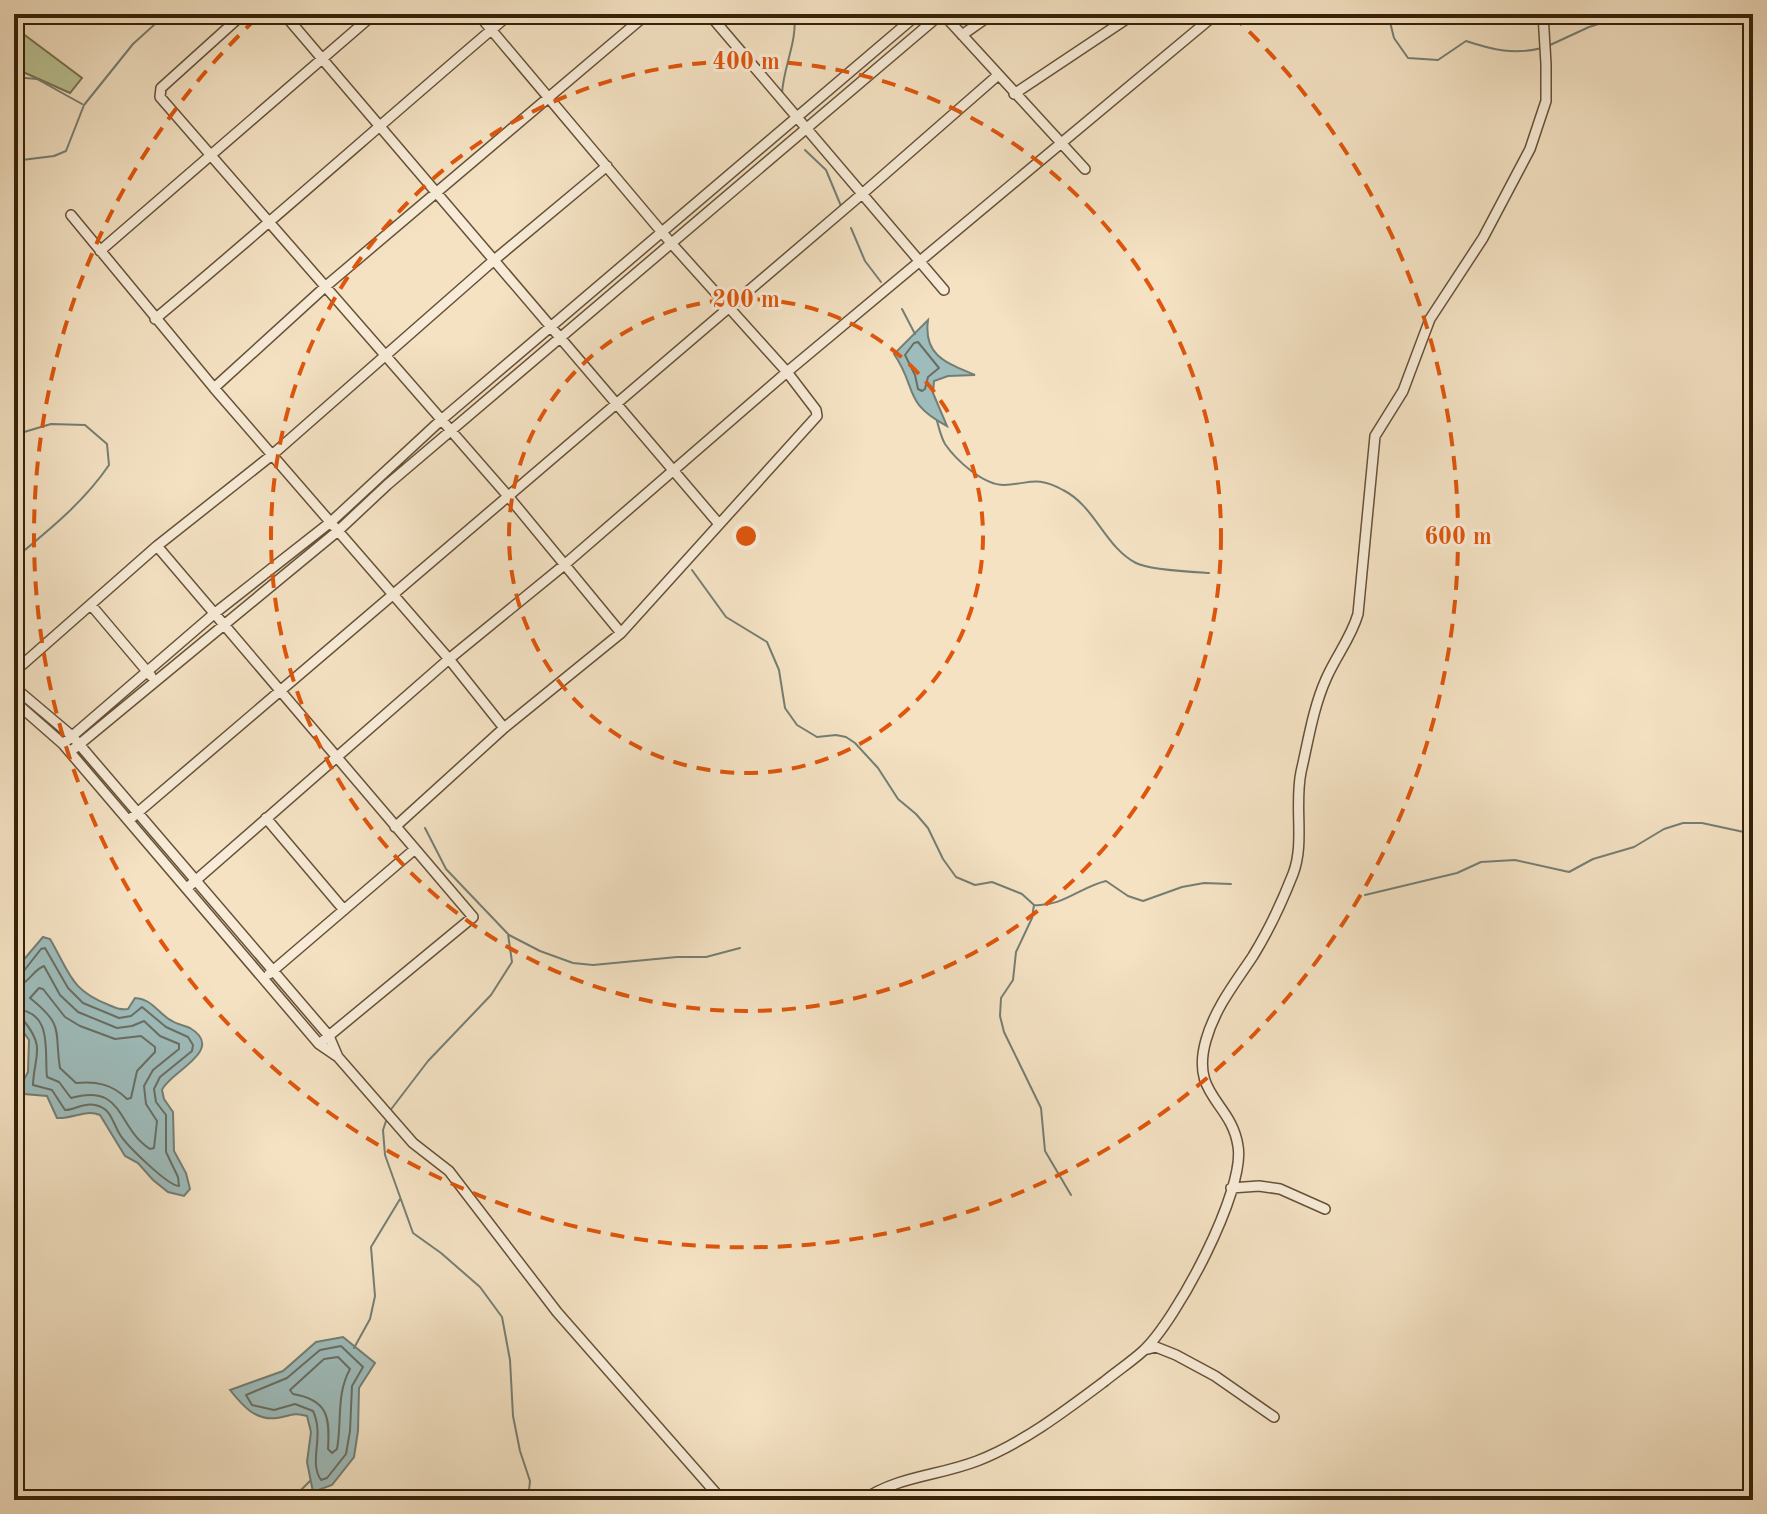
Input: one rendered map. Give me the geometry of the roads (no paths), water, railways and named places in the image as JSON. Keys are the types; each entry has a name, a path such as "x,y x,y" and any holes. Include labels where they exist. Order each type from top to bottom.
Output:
{"street":[{"path":"243,14 159,91 163,101 508,496 621,633"},
{"path":"284,14 719,524"},
{"path":"100,251 374,14"},
{"path":"395,827 504,728 621,633 817,416 816,410 787,372 671,243 478,14"},
{"path":"155,319 510,14"},
{"path":"214,388 326,286 647,14"},
{"path":"709,14 944,290"},
{"path":"67,748 147,671 332,521 440,421 918,14"},
{"path":"76,740 155,681 339,530 387,485 942,14 1085,169"},
{"path":"962,35 992,14"},
{"path":"1014,94 1134,14"},
{"path":"191,884 449,659 563,566 787,372 1216,14"},
{"path":"863,1500 899,1481 973,1463 996,1454 1088,1393 1144,1350 1168,1321 1202,1261 1231,1188 1239,1147 1229,1122 1203,1078 1201,1064 1207,1036 1221,1003 1266,933 1295,869 1298,854 1298,792 1307,747 1322,689 1348,641 1358,614 1375,436 1403,391 1430,319 1483,238 1530,149 1546,101 1543,14"},
{"path":"129,820 997,76"},
{"path":"14,672 157,546 272,455 493,261 607,166"},
{"path":"71,215 155,319 332,521 504,728"},
{"path":"157,546 473,917 319,1044"},
{"path":"91,605 155,681"},
{"path":"14,687 76,740 138,812 191,884"},
{"path":"14,701 67,748 129,820 191,884 268,975 319,1044 338,1057 413,1143 449,1171 557,1312 722,1500"},
{"path":"266,818 344,910"},
{"path":"268,975 415,849"},
{"path":"268,975 329,1036 338,1057"},
{"path":"1231,1188 1280,1189 1325,1209"},
{"path":"1144,1350 1156,1347 1176,1355 1215,1376 1274,1417"}],"water":[{"path":"928,320 927,332 933,350 947,362 975,375 948,376 934,381 933,393 947,426 923,410 917,402 894,354"},
{"path":"43,937 50,939 72,979 86,993 122,1009 128,1009 135,998 141,999 200,1036 202,1044 199,1053 162,1090 173,1112 174,1151 186,1173 190,1189 184,1196 168,1192 138,1163 125,1156 100,1115 89,1113 57,1118 47,1096 24,1094 20,1087 28,1072 29,1040 20,1027 14,1025 14,971"},
{"path":"343,1337 375,1363 359,1388 354,1457 332,1485 313,1492 307,1462 311,1432 307,1416 262,1417 244,1406 230,1390 283,1371 316,1342"}],"waterway":[{"path":"14,161 54,156 66,151 84,105 133,44 166,14"},
{"path":"782,94 794,34 794,14"},
{"path":"1388,14 1394,38 1408,58 1438,60 1466,41 1504,50 1542,48"},
{"path":"1548,46 1589,27 1629,14"},
{"path":"14,77 37,79 82,104"},
{"path":"805,150 826,170 841,206"},
{"path":"851,228 865,261 881,282"},
{"path":"902,309 915,334"},
{"path":"937,421 950,450 987,481 1004,485 1033,482 1054,485 1084,506 1116,547 1136,563 1160,569 1209,573"},
{"path":"14,435 51,424 85,425 107,444 109,465 77,503 14,559"},
{"path":"692,570 726,617 767,642 779,670 785,708 797,725 817,737 836,735 855,743 878,768 898,799 928,828 956,877 975,885 992,882 1022,894 1034,905 1032,918 1016,952 1013,980 1001,998 1000,1016 1004,1032 1041,1108 1045,1151 1071,1195"},
{"path":"1365,895 1457,873 1481,862 1515,860 1569,872 1593,859 1634,847 1664,829 1683,823 1702,823 1753,834"},
{"path":"389,1112 428,1061 491,995 512,962 508,934 446,869 425,828"},
{"path":"1034,905 1053,903 1106,881 1128,896 1143,901 1182,887 1204,883 1231,884"},
{"path":"509,935 573,963 593,965 706,957 740,948"},
{"path":"387,1118 383,1130 385,1155 413,1233 480,1287 502,1317 510,1360 513,1416 530,1481 528,1500"},
{"path":"354,1348 370,1319 375,1296 371,1247 400,1199"},
{"path":"291,1500 310,1481"}]}
